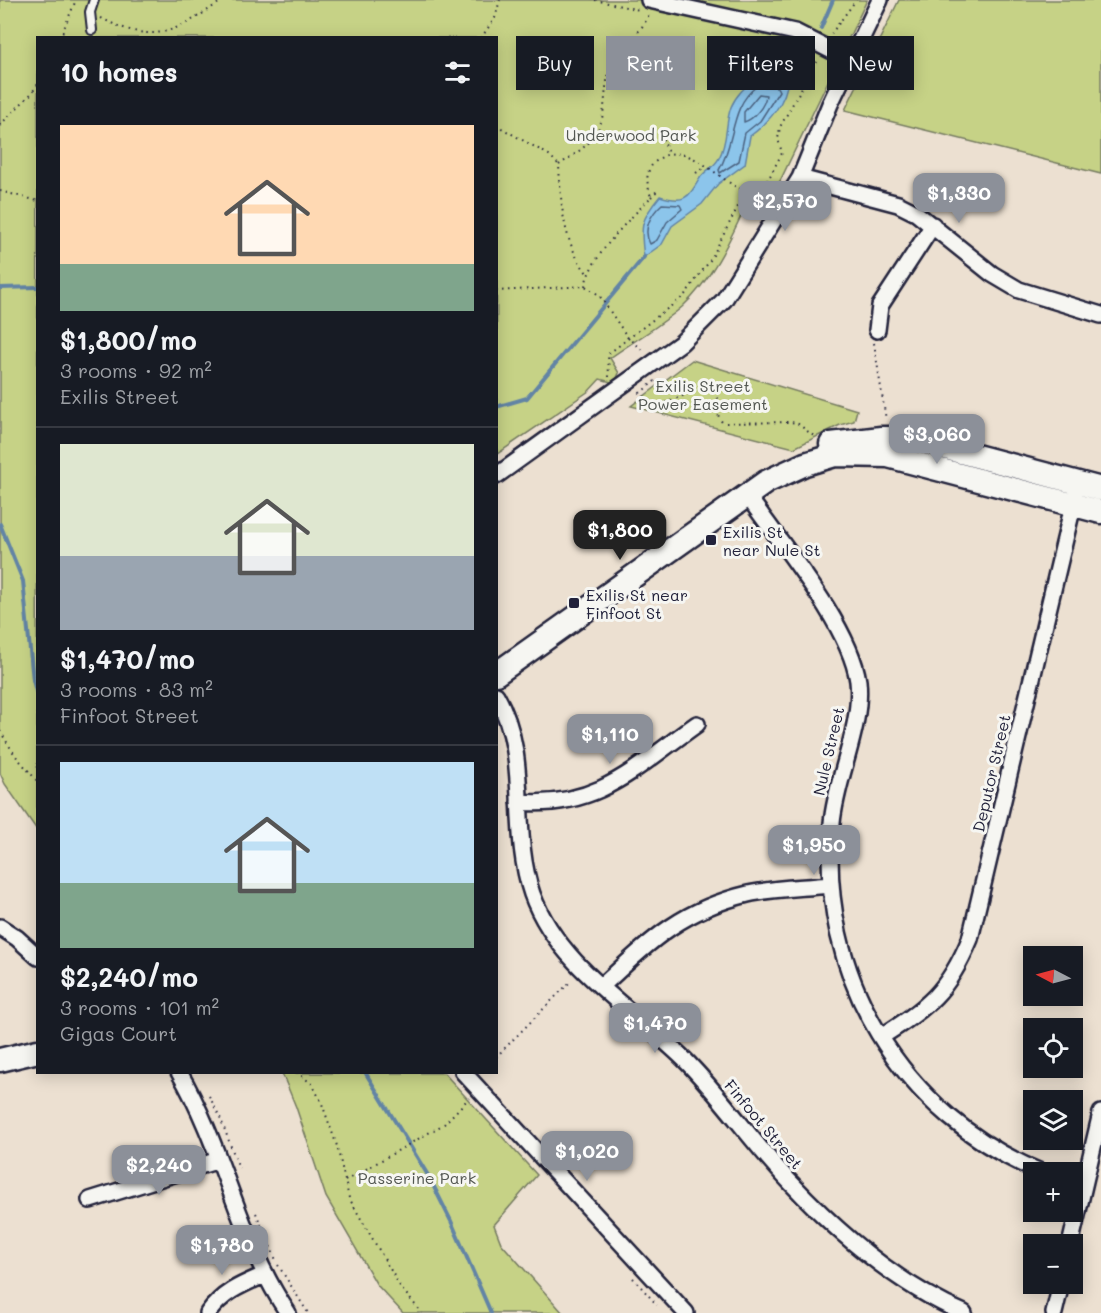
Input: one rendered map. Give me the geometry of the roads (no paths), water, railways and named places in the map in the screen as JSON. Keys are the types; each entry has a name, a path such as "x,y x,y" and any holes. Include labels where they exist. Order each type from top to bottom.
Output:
{"street":[{"path":"862,36 880,0"},
{"path":"651,1 795,32 827,49"},
{"path":"498,475 625,385 708,318 741,276 800,178 837,90"},
{"path":"800,178 898,204 933,225 992,274 1018,290 1101,315"},
{"path":"877,330 880,306 933,225"},
{"path":"498,673 766,482 773,473 820,447 881,438 924,441 1076,494 1101,512"},
{"path":"1076,494 1101,489"},
{"name":"Deputor Street","path":"881,1037 919,1013 939,994 957,969 970,939 1076,494"},
{"name":"Nule Street","path":"747,495 837,624 852,657 858,680 856,712 834,801 830,843 830,885 845,965 861,1005 907,1073 954,1121 990,1148 1023,1164"},
{"name":"Finfoot Street","path":"498,699 512,726 518,760 519,829 532,894 544,920 564,950 686,1061 790,1182 837,1228 884,1267 920,1291 964,1313"},
{"path":"519,802 547,804 581,798 609,786 697,724"},
{"path":"602,986 653,937 698,912 750,894 830,885"},
{"path":"0,927 17,938 36,955"},
{"path":"0,1060 36,1052"},
{"path":"180,1074 208,1129 264,1275 288,1313"},
{"path":"465,1074 686,1313"},
{"path":"1083,1169 1101,1113"},
{"path":"90,1200 219,1160"},
{"path":"208,1313 218,1299 231,1289 264,1275"},
{"path":"1054,1313 1059,1294"}],"lane":[{"path":"92,30 90,12 94,0"}],"water":[{"path":"742,90 786,90 775,111 750,136 745,164 718,184 702,204 672,226 662,244 644,257 642,231 648,211 660,196 685,198 702,175 717,161 724,146 731,107"}],"waterway":[{"path":"821,28 833,0"},
{"path":"498,406 527,398 644,257"},
{"path":"0,288 36,287"},
{"path":"0,524 23,581 36,691"},
{"path":"366,1074 429,1177 491,1313"}],"place":[{"name":"Exilis St near Nule St","path":"711,540"},
{"name":"Exilis St near Finfoot St","path":"574,603"}],"park label":[{"name":"Underwood Park","path":"631,134"},
{"name":"Exilis Street Power Easement","path":"703,394"},
{"name":"Passerine Park","path":"417,1177"}]}
